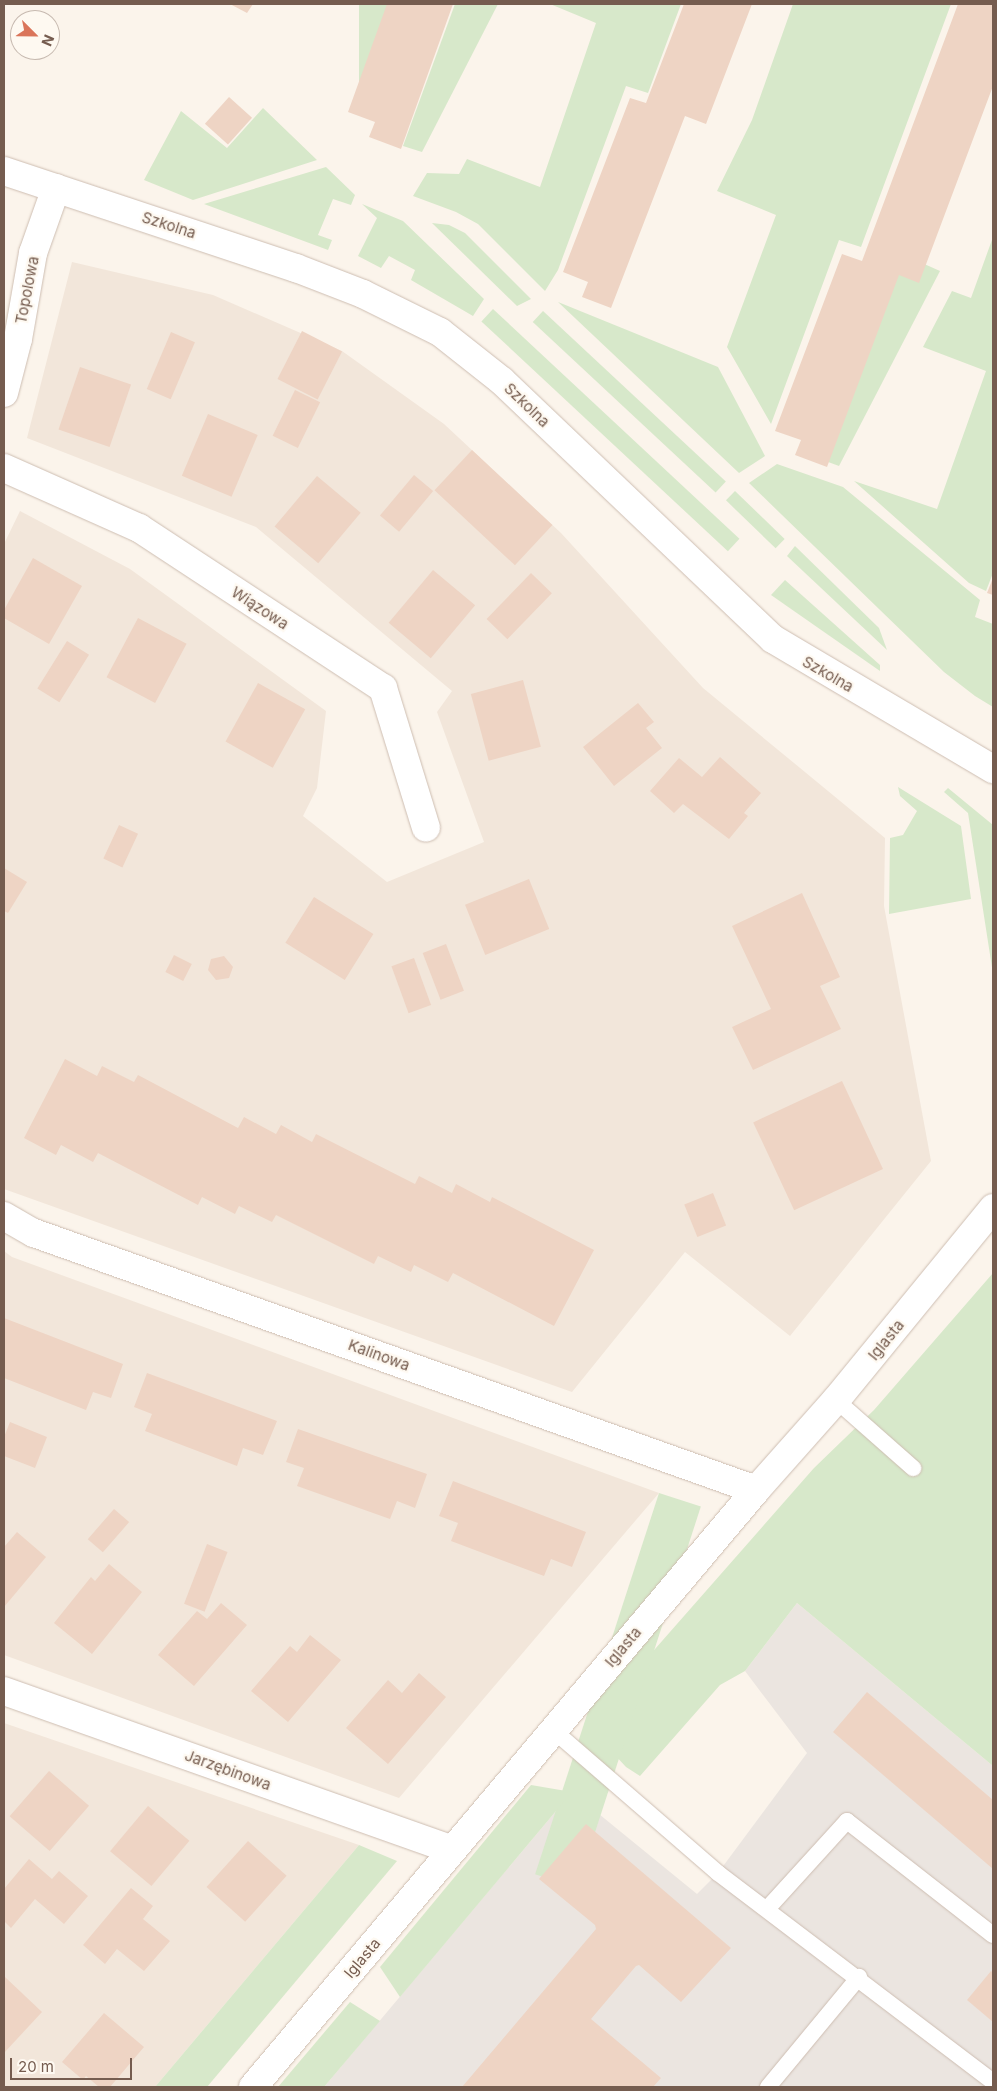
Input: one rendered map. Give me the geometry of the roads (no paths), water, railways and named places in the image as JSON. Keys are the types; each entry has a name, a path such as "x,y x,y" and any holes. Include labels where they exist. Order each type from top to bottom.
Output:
{"street":[{"name":"Szkolna","path":"4,171 296,268 363,294 440,332 502,381 772,639 988,769"},
{"name":"Topolowa","path":"4,393 18,339 33,253 56,188"},
{"name":"Wiązowa","path":"4,468 139,528 383,688 426,828"},
{"name":"Iglasta","path":"253,2087 756,1490 836,1400 993,1208"},
{"name":"Kalinowa","path":"4,1216 34,1233 756,1490"},
{"name":"Jarzębinowa","path":"4,1690 452,1850"}],"lane":[{"path":"836,1400 913,1468"},
{"path":"553,1730 712,1868 859,1978 993,2082"},
{"path":"767,1909 847,1821 993,1935"},
{"path":"768,2087 859,1978"}]}
